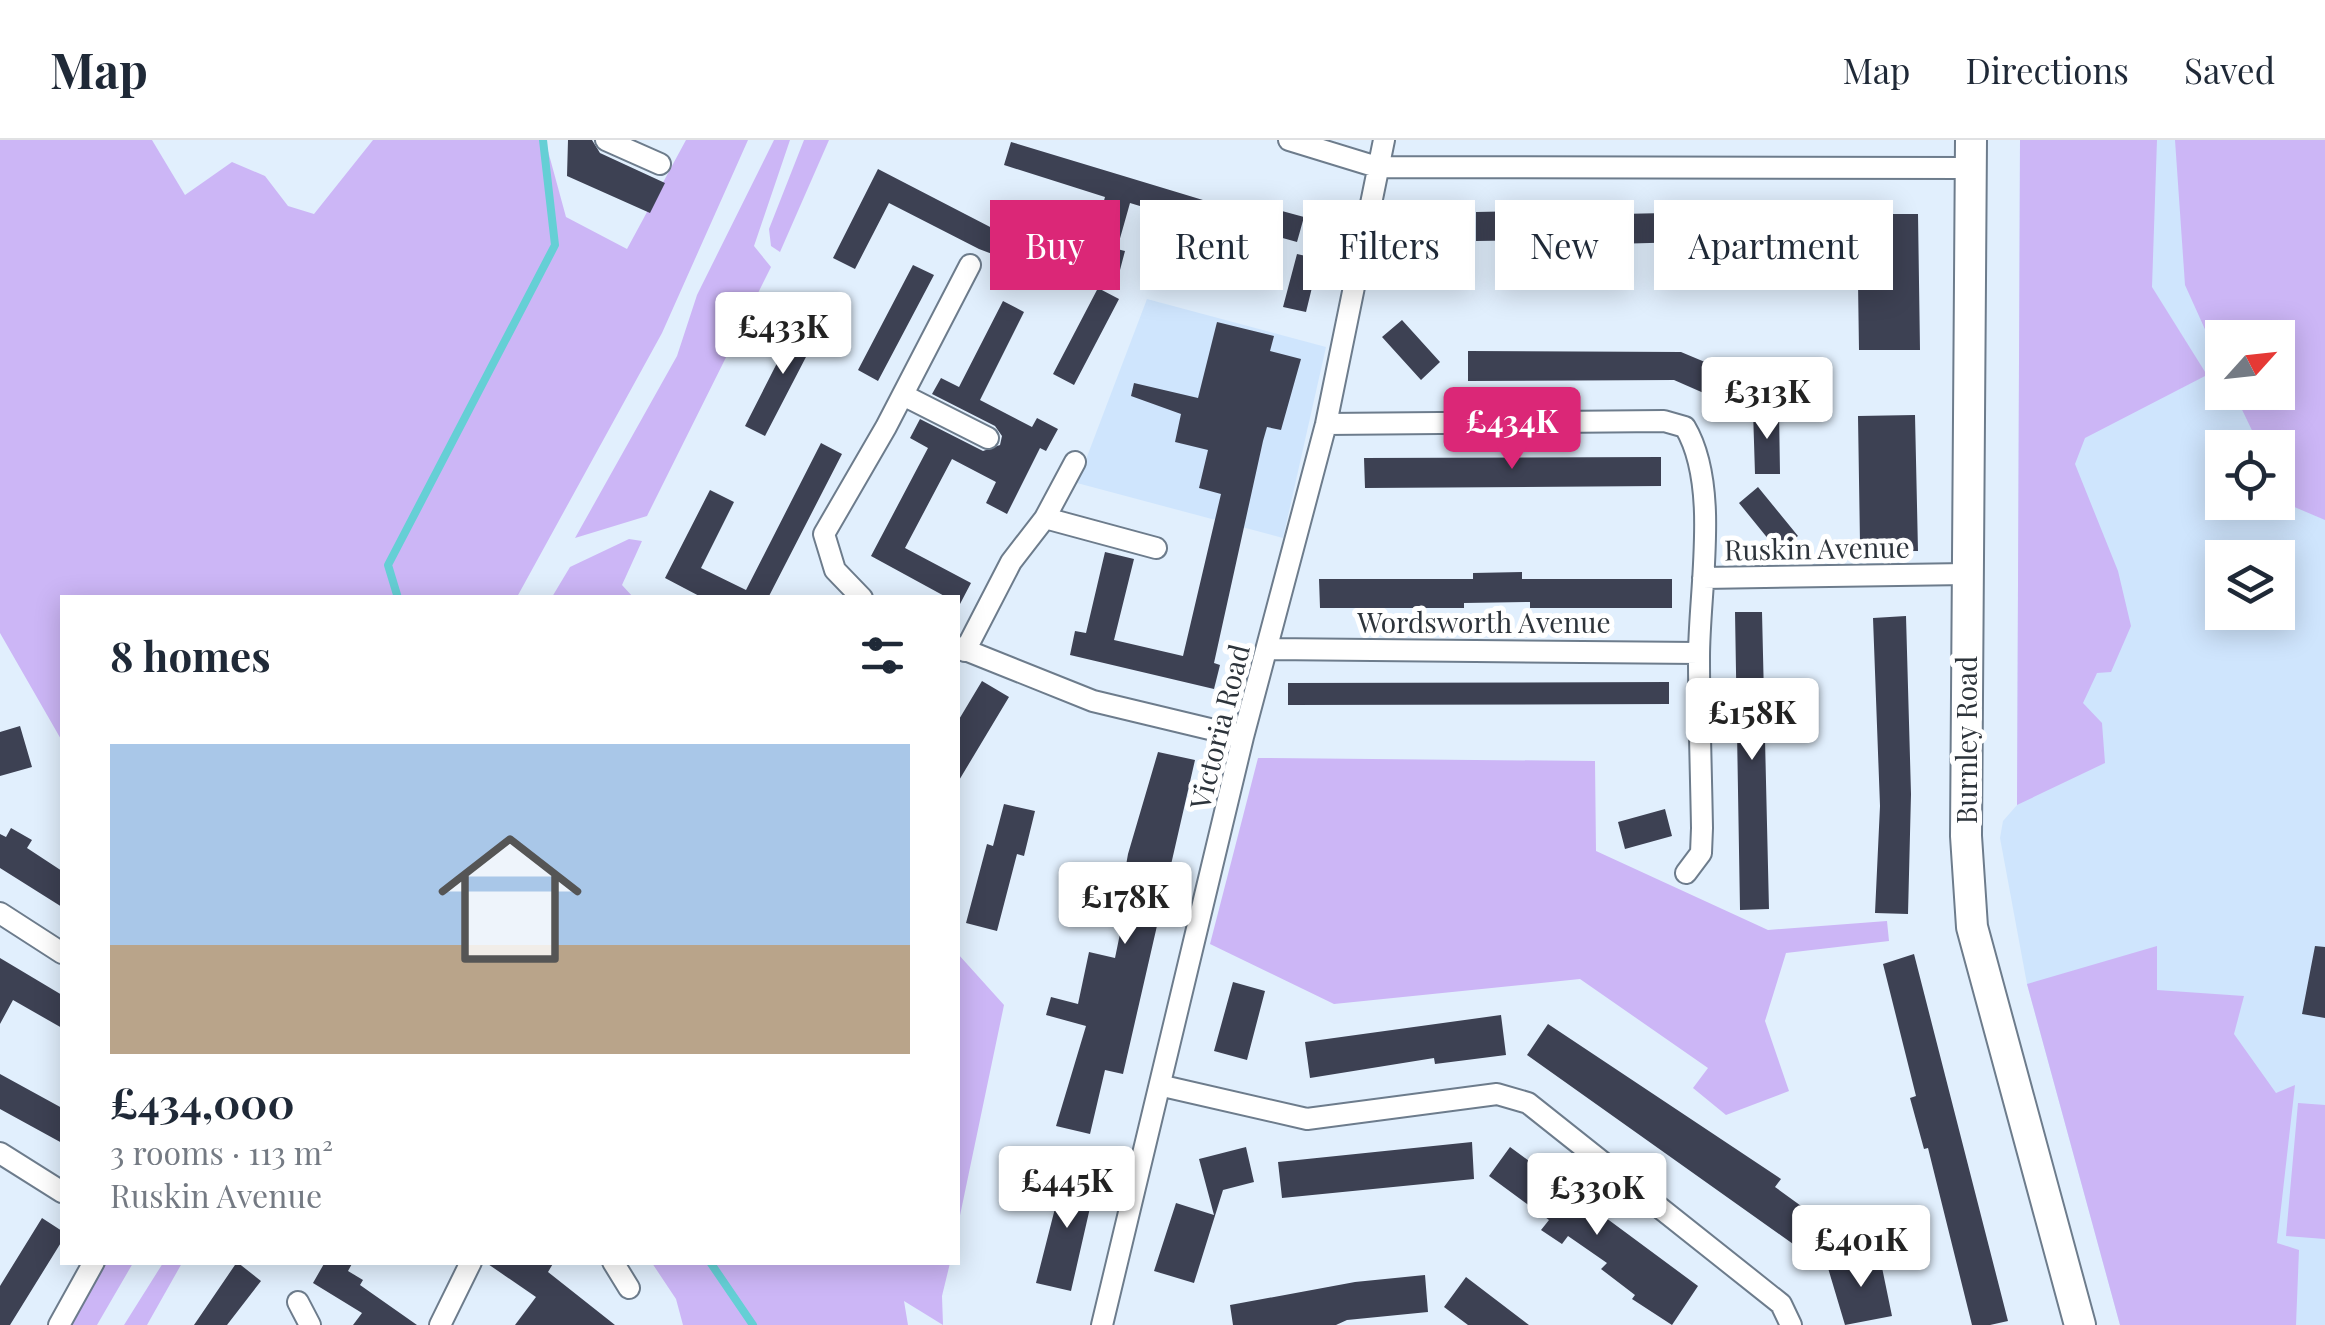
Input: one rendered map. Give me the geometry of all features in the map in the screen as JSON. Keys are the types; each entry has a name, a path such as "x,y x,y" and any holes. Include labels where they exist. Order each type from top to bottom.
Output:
{"main road":[{"name":"Burnley Road","path":"1971,154 1966,836 1972,927 2080,1325"}],"street":[{"path":"606,140 660,164"},
{"path":"1288,140 1378,167 1971,154"},
{"name":"Victoria Road","path":"1102,1325 1163,1086 1243,737 1326,424 1384,140"},
{"path":"859,595 835,570 824,534 970,266"},
{"path":"903,395 988,438"},
{"name":"Ruskin Avenue","path":"1326,424 1664,421 1685,427 1696,445 1701,472 1703,578 1967,574"},
{"path":"1076,462 961,649 1093,700 1243,737"},
{"path":"1045,518 1156,548"},
{"path":"1686,873 1700,853 1702,828 1699,652 1703,578"},
{"name":"Wordsworth Avenue","path":"1268,649 1699,652"},
{"path":"0,913 60,952"},
{"path":"1163,1086 1308,1120 1497,1094 1528,1103 1782,1304 1790,1325"},
{"path":"0,1153 60,1191"},
{"path":"58,1325 92,1265"},
{"path":"440,1325 470,1265"},
{"path":"615,1265 629,1288"},
{"path":"298,1302 310,1325"}],"shaded area":[{"path":"0,140 152,140 185,195 232,162 265,176 288,206 314,214 373,140 545,140 566,217 627,249 686,140 748,140 662,333 518,595 60,595 60,738 0,633"},
{"path":"774,140 790,140 754,246 771,267 647,516 575,538 677,356 697,295"},
{"path":"804,140 829,140 780,252 771,246 769,229"},
{"path":"2020,140 2325,140 2325,1325 2120,1325 2027,984 2000,838 2003,821 2017,805"},
{"path":"2020,140 2157,140 2152,287 2205,376 2085,438 2075,464 2118,571 2131,626 2111,672 2097,673 2083,703 2102,723 2105,763 2017,805"},
{"path":"2175,140 2325,140 2325,520 2295,507 2295,430 2252,430 2242,410 2295,410 2295,320 2205,320 2205,329 2185,285"},
{"path":"1147,299 1326,347 1283,538 1077,483"},
{"path":"629,539 642,541 622,585 631,595 553,595 570,567"},
{"path":"1258,758 1595,761 1596,851 1768,930 1887,921 1889,941 1786,953 1765,1021 1789,1091 1726,1115 1693,1088 1708,1068 1580,979 1334,1004 1210,944"},
{"path":"2157,946 2157,990 2244,996 2234,1034 2276,1093 2295,1085 2277,1243 2299,1250 2296,1325 2120,1325 2027,984"},
{"path":"960,956 1004,1005 960,1215"},
{"path":"2298,1103 2325,1105 2325,1239 2286,1236"},
{"path":"105,1265 132,1265 97,1325 70,1325"},
{"path":"162,1265 181,1265 147,1325 124,1325"},
{"path":"653,1265 950,1265 942,1296 943,1325 904,1301 908,1325 683,1325 676,1299"}],"building":[{"path":"568,140 592,140 600,153 665,183 650,213 567,176"},
{"path":"1011,142 1203,200 1140,200 1140,206 1130,203 1120,238 1120,200 1104,200 1105,197 1004,165"},
{"path":"878,169 990,227 990,253 889,203 855,269 833,258"},
{"path":"1283,211 1303,217 1297,242 1283,238"},
{"path":"1476,212 1495,212 1495,241 1476,241"},
{"path":"1654,213 1654,243 1634,243 1634,214"},
{"path":"1893,214 1918,214 1920,350 1859,350 1858,290 1893,290"},
{"path":"1297,254 1303,255 1303,290 1311,290 1306,312 1283,307"},
{"path":"913,265 934,275 878,381 858,370"},
{"path":"1097,290 1119,299 1074,385 1053,374"},
{"path":"1003,301 1024,312 980,400 1032,427 1037,418 1058,429 1046,451 1040,448 1007,514 986,503 996,482 952,459 905,548 971,583 960,604 960,595 942,595 871,556 928,448 910,438 920,419 983,451 1000,445 1002,436 995,426 932,394 941,378 959,387"},
{"path":"800,318 821,328 765,436 745,426"},
{"path":"1402,320 1440,362 1421,380 1382,337"},
{"path":"1217,322 1274,336 1270,351 1301,359 1281,430 1267,427 1263,441 1214,663 1220,665 1214,689 1070,655 1075,631 1086,633 1105,552 1134,559 1114,640 1183,656 1221,494 1199,488 1208,450 1175,442 1181,414 1131,396 1134,383 1198,398"},
{"path":"1468,351 1681,352 1743,378 1731,405 1674,380 1468,381"},
{"path":"1753,410 1779,410 1780,474 1755,474"},
{"path":"1915,415 1918,551 1879,551 1879,543 1860,543 1858,416"},
{"path":"821,443 842,454 770,595 697,595 665,578 710,490 734,502 701,568 746,590"},
{"path":"1661,457 1661,486 1365,488 1364,458"},
{"path":"1758,487 1798,536 1778,551 1739,503"},
{"path":"1522,572 1522,579 1672,579 1672,608 1530,608 1530,602 1464,603 1464,608 1320,608 1319,579 1473,579 1473,573"},
{"path":"1735,612 1762,612 1769,909 1740,910"},
{"path":"1906,616 1911,794 1908,914 1875,913 1880,806 1873,618"},
{"path":"982,681 1009,697 960,779 960,718"},
{"path":"1669,682 1669,704 1288,705 1288,683"},
{"path":"20,726 32,767 0,776 0,732"},
{"path":"1158,752 1195,760 1123,1074 1105,1070 1090,1134 1056,1126 1086,1026 1046,1015 1051,997 1078,1004 1089,952 1115,958 1129,890 1122,888 1128,854"},
{"path":"1004,804 1035,811 1024,856 1017,854 997,931 966,923 987,844 993,846"},
{"path":"1665,809 1672,836 1625,849 1618,822"},
{"path":"11,828 32,840 27,848 60,870 60,906 0,868 0,834 6,837"},
{"path":"2315,946 2325,947 2325,1018 2302,1014"},
{"path":"1914,954 2008,1321 1972,1325 1928,1148 1924,1149 1910,1098 1916,1096 1883,964"},
{"path":"0,958 60,994 60,1027 13,1000 0,1024"},
{"path":"1233,982 1265,991 1247,1060 1214,1051"},
{"path":"1501,1015 1506,1055 1435,1064 1434,1058 1310,1078 1305,1042"},
{"path":"1548,1024 1781,1179 1775,1187 1844,1237 1824,1266 1527,1055"},
{"path":"0,1074 60,1107 60,1142 0,1109"},
{"path":"1472,1142 1474,1179 1282,1198 1278,1162"},
{"path":"1246,1147 1254,1182 1223,1190 1194,1283 1154,1271 1176,1203 1214,1215 1199,1159"},
{"path":"1510,1147 1698,1286 1672,1325 1632,1299 1635,1295 1601,1269 1607,1263 1568,1236 1562,1244 1541,1230 1549,1220 1489,1176"},
{"path":"1065,1169 1097,1177 1071,1291 1036,1283"},
{"path":"42,1218 60,1230 60,1244 10,1325 0,1325 0,1286"},
{"path":"1879,1253 1892,1316 1845,1325 1828,1268"},
{"path":"235,1265 241,1265 261,1281 227,1325 194,1325"},
{"path":"323,1265 351,1265 348,1271 363,1280 360,1285 417,1325 353,1325 362,1313 313,1283"},
{"path":"489,1265 552,1265 548,1272 615,1325 515,1325 536,1297"},
{"path":"1425,1275 1428,1312 1347,1320 1336,1325 1233,1325 1230,1305 1355,1282"},
{"path":"1466,1277 1529,1325 1468,1325 1444,1307"}],"waterway":[{"path":"397,595 388,565 555,245 543,140"},
{"path":"712,1265 753,1325"}]}
